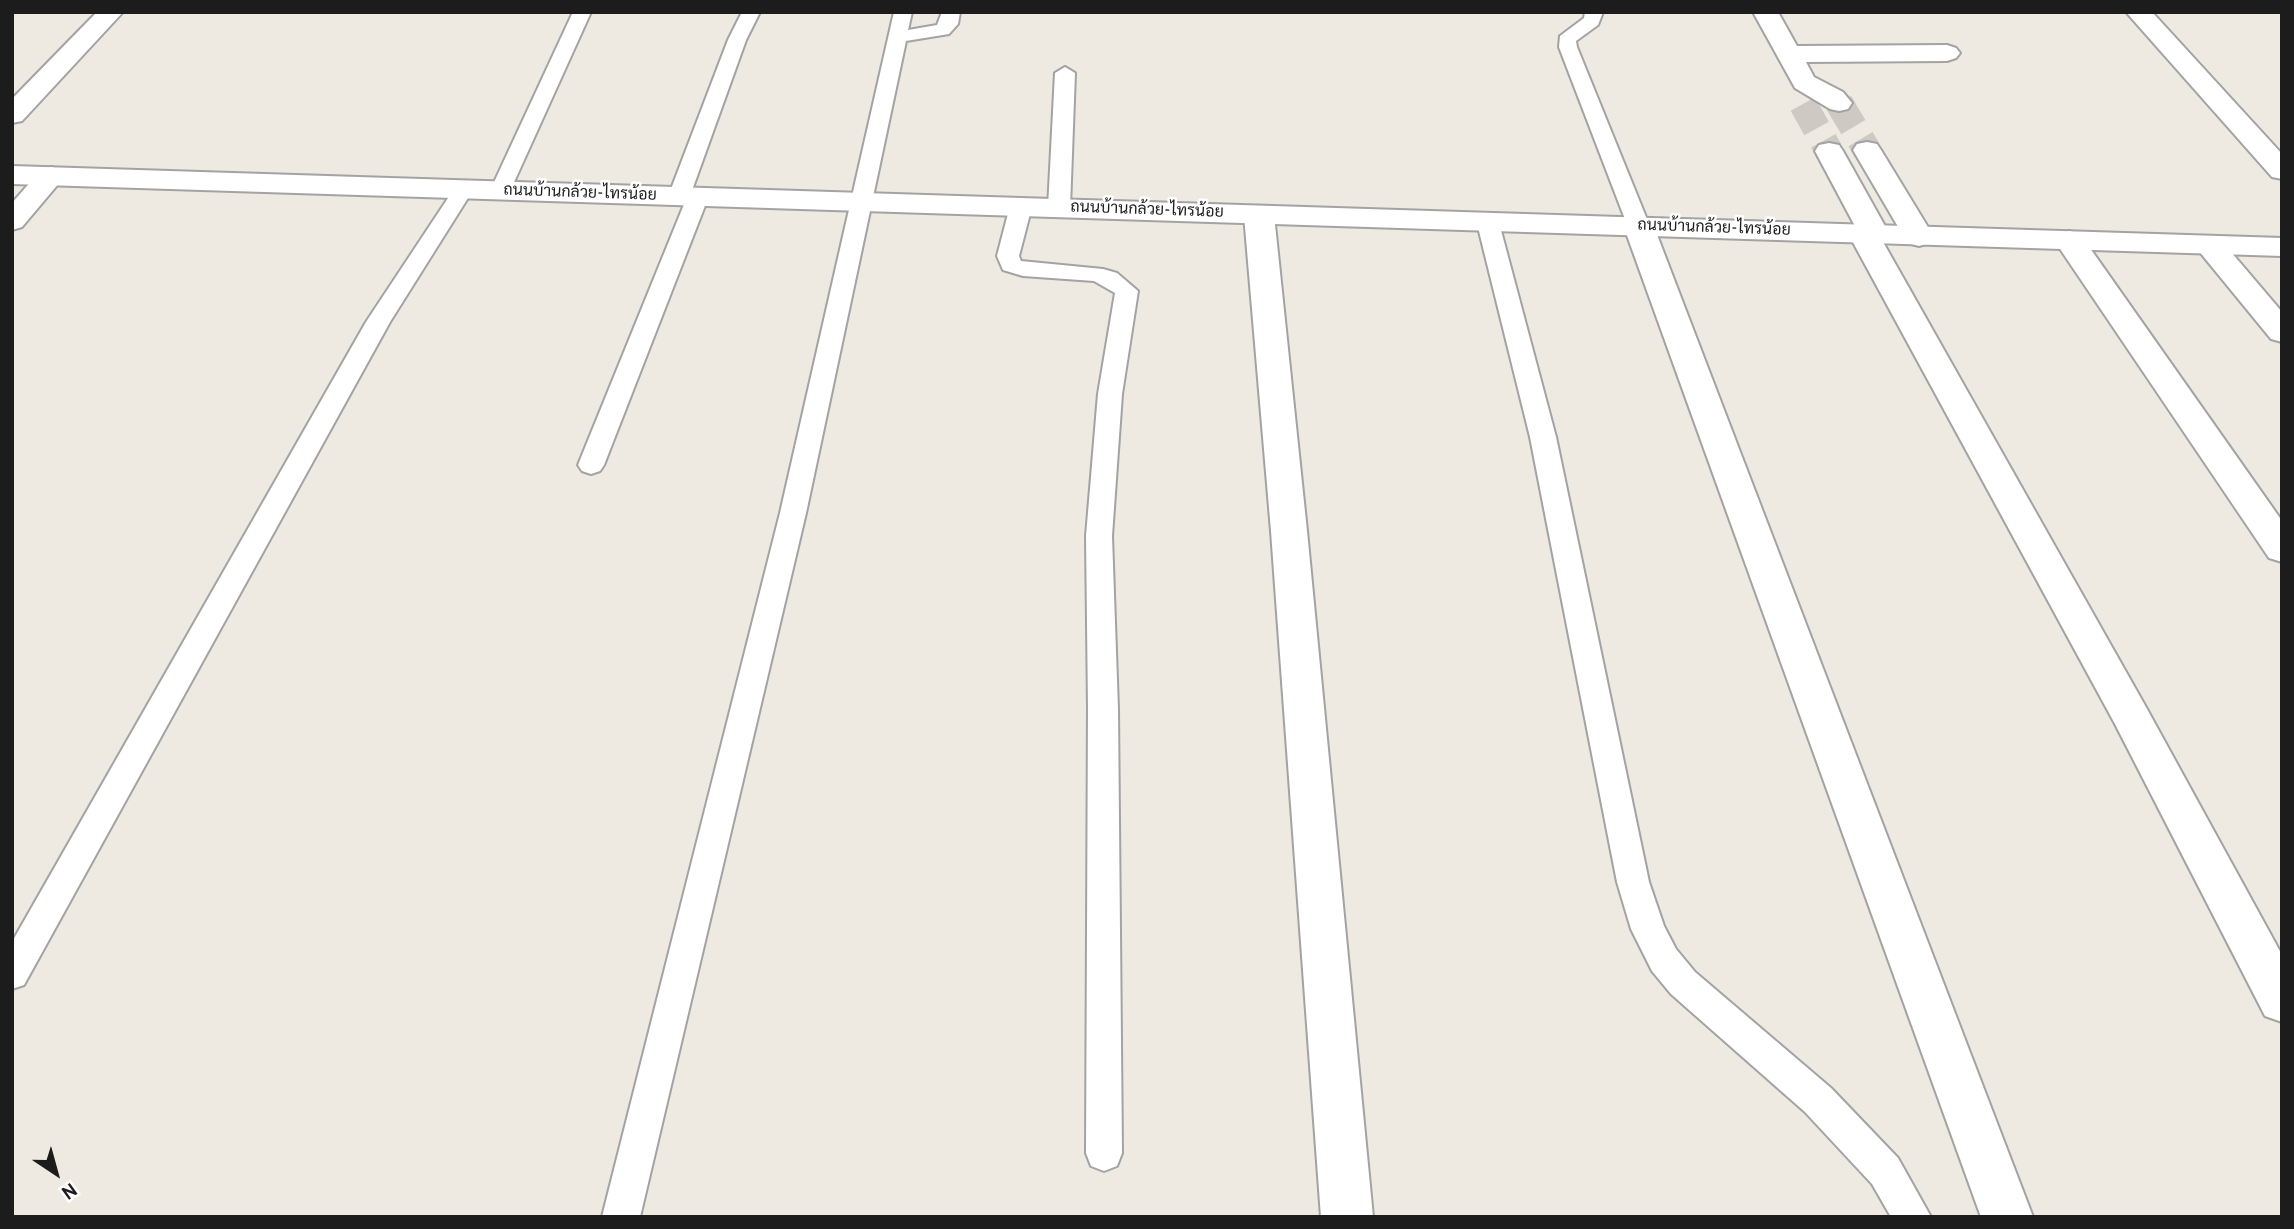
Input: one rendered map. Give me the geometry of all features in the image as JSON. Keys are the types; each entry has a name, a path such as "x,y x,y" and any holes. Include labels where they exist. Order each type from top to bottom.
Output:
{"street":[{"path":"12,115 111,12"},
{"path":"1765,12 1789,54 1803,93 1835,98 1839,103"},
{"path":"2138,12 2282,171"},
{"path":"1789,54 1947,53"},
{"path":"1867,150 1919,237"},
{"path":"1829,151 1869,235 2133,720 2282,1001"},
{"name":"ถนนบ้านกล้วย-ไทรน้อย","path":"12,175 2282,247"},
{"path":"12,221 51,176"},
{"path":"1259,215 1289,531 1347,1217"},
{"path":"1639,227 2007,1217"},
{"path":"2069,240 2282,549"},
{"path":"2209,244 2282,332"}],"lane":[{"path":"500,191 582,12"},
{"path":"591,465 688,197 737,40 751,12"},
{"path":"621,1217 793,513 900,25 943,30 949,24 951,12"},
{"path":"1594,12 1592,21 1567,40 1568,47 1639,227"},
{"path":"1059,208 1065,73"},
{"path":"12,974 377,322 463,190"},
{"path":"1021,206 1008,256 1011,265 1023,269 1095,274 1109,278 1127,290 1111,394 1099,536 1103,709 1104,1153"},
{"path":"1488,223 1543,437 1633,882 1648,929 1664,960 1683,983 1818,1100 1885,1171 1912,1217"}],"tunnel":[{"path":"1839,103 1867,150"},
{"path":"1803,104 1829,151"}]}
